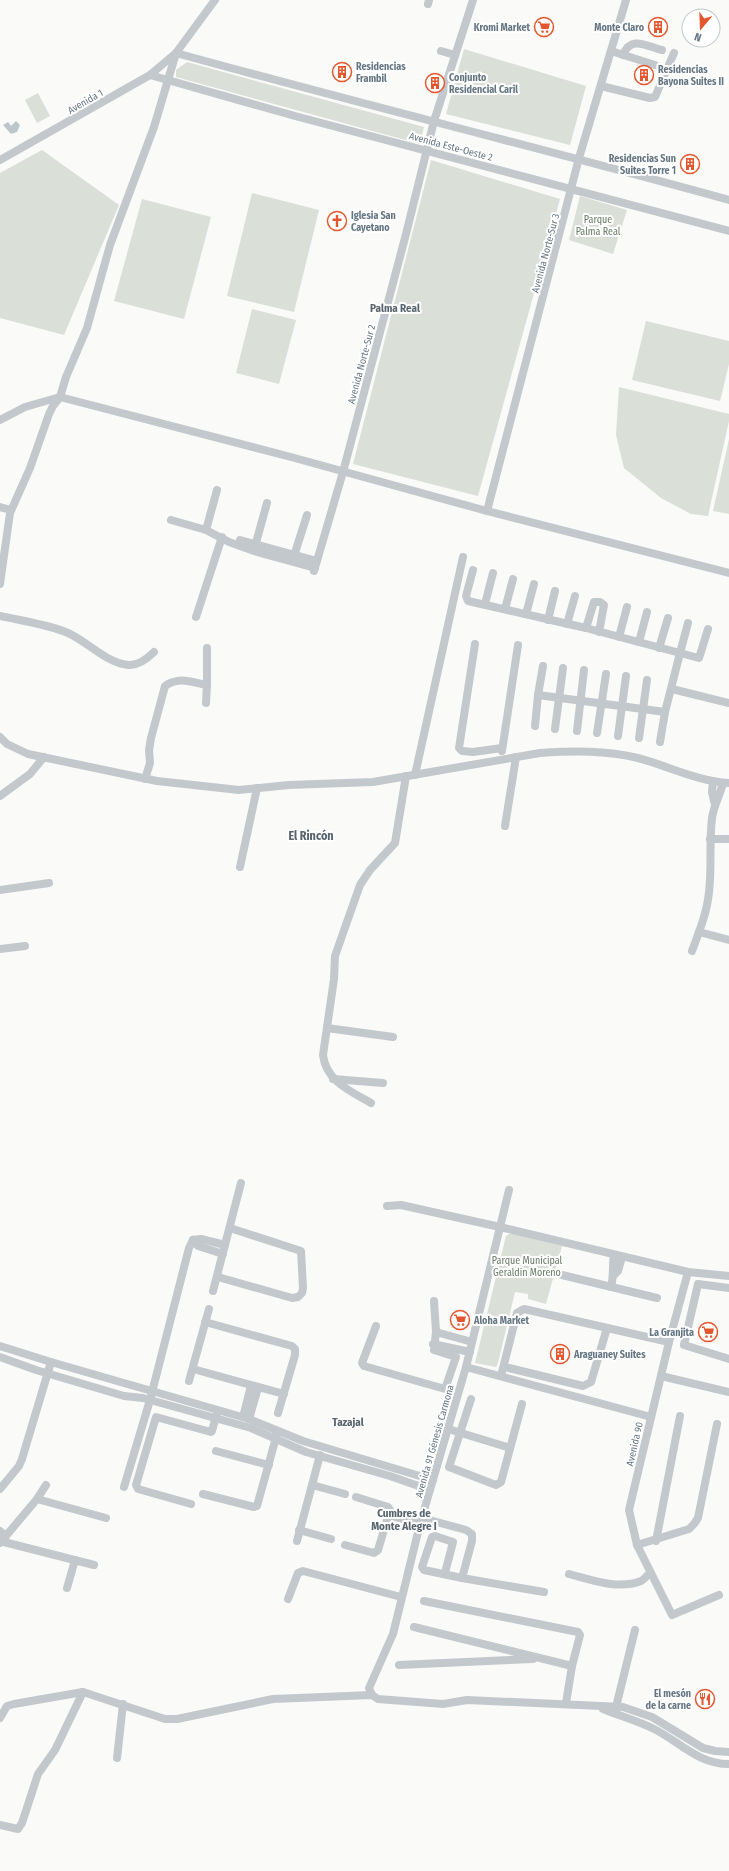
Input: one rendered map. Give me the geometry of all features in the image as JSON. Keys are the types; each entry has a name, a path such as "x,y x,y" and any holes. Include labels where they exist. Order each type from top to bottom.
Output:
{"street":[{"path":"0,584 10,513 30,468 49,414 53,406 60,398 66,377 89,323 110,245 154,128 176,53 215,0"},
{"name":"Avenida Norte-Sur 2","path":"294,559 315,566 343,472 434,122 473,0"},
{"name":"Avenida Norte-Sur 3","path":"487,511 579,158 626,0"},
{"path":"623,55 626,47 629,44 634,43 662,50"},
{"path":"441,51 455,55"},
{"path":"611,51 655,65"},
{"name":"Avenida 1","path":"0,160 150,75 176,53"},
{"name":"Avenida Este-Oeste 2","path":"176,53 322,93 579,158 729,200"},
{"path":"601,86 650,98 655,97 674,53"},
{"name":"Avenida Este-Oeste 2","path":"150,75 295,116 729,231"},
{"path":"0,420 25,406 60,398 487,511 729,573"},
{"path":"206,530 217,490"},
{"path":"255,548 267,503"},
{"path":"0,507 10,513"},
{"path":"0,515 10,513"},
{"path":"171,520 206,530 222,537 231,538 255,548 294,559 307,515"},
{"path":"196,617 222,537"},
{"path":"415,775 463,557"},
{"path":"472,570 466,599 586,628 659,648 699,658 708,629"},
{"path":"485,604 493,573"},
{"path":"505,609 513,579"},
{"path":"526,614 534,584"},
{"path":"548,620 555,591"},
{"path":"567,624 575,596"},
{"path":"586,628 594,602 600,602 604,605 599,632"},
{"path":"619,637 627,607"},
{"path":"639,642 647,612"},
{"path":"0,616 68,633 108,657 126,665 133,665 146,660 154,652"},
{"path":"659,648 668,618"},
{"path":"660,742 665,712 688,623"},
{"path":"475,644 459,748 462,751 472,752 502,748"},
{"path":"502,760 502,748 518,646"},
{"path":"206,703 207,648"},
{"path":"535,726 543,666"},
{"path":"555,728 563,668"},
{"path":"577,731 584,670"},
{"path":"598,734 606,674"},
{"path":"618,736 626,676"},
{"path":"145,779 150,763 149,756 151,738 165,686 176,680 207,685"},
{"path":"639,738 647,680"},
{"path":"672,689 729,703"},
{"path":"538,695 665,712"},
{"path":"0,737 7,744 28,754 44,758 145,779 218,789 238,790 304,784 373,782 540,753 591,752 637,758 713,781 726,783 715,805 710,840 709,893 707,908 692,952"},
{"path":"505,826 516,757"},
{"path":"0,796 33,771 44,758"},
{"path":"371,1103 333,1079 324,1062 323,1055 334,978 335,956 360,885 370,870 395,843 406,776"},
{"path":"713,781 712,792 715,805"},
{"path":"240,867 257,788"},
{"path":"710,840 729,839"},
{"path":"0,890 50,884"},
{"path":"699,932 729,940"},
{"path":"0,948 25,946"},
{"path":"327,1028 393,1037"},
{"path":"333,1079 383,1083"},
{"path":"213,1291 218,1277 241,1183"},
{"name":"Avenida 91 Génesis Carmona","path":"372,1696 369,1688 393,1634 421,1521 470,1352 509,1190"},
{"path":"387,1206 400,1205 500,1227 688,1272 729,1276"},
{"path":"218,1277 292,1298 298,1297 302,1293 301,1250 230,1228"},
{"path":"124,1487 150,1400 151,1391 189,1248 193,1240 201,1239 224,1250"},
{"path":"611,1287 614,1275 618,1271 618,1256"},
{"name":"Avenida 90","path":"688,1272 669,1342 629,1510 637,1545 672,1615 719,1595"},
{"path":"704,1285 706,1274"},
{"path":"562,1275 657,1298"},
{"path":"729,1288 698,1284 684,1345 729,1359"},
{"path":"376,1326 362,1362 364,1366 445,1389 456,1357 434,1350 433,1344 436,1332 434,1301"},
{"path":"189,1381 209,1309"},
{"path":"501,1376 517,1313 520,1311 532,1310 669,1342"},
{"path":"205,1322 292,1346 295,1349 296,1355 278,1413"},
{"path":"509,1368 587,1386 591,1382 607,1328"},
{"path":"436,1332 472,1342"},
{"path":"433,1344 470,1352"},
{"path":"0,1346 151,1391 217,1414 251,1428 302,1441 433,1480"},
{"path":"0,1357 47,1374 124,1396 217,1414 246,1418 277,1434 298,1449 430,1490"},
{"path":"0,1489 22,1459 51,1362"},
{"path":"466,1367 651,1417"},
{"path":"193,1369 284,1394"},
{"path":"661,1376 729,1392"},
{"path":"246,1418 255,1387"},
{"path":"471,1399 449,1467 496,1485 501,1482 522,1404"},
{"path":"191,1504 138,1489 136,1485 156,1417 210,1432 212,1431 217,1414"},
{"path":"656,1541 680,1416"},
{"path":"637,1545 656,1541 689,1529 698,1518 717,1424"},
{"path":"448,1429 510,1448"},
{"path":"203,1494 254,1507 257,1506 277,1434"},
{"path":"216,1451 268,1465"},
{"path":"297,1541 320,1455"},
{"path":"46,1485 37,1498 1,1539 94,1565"},
{"path":"312,1485 345,1494"},
{"path":"345,1545 374,1553 378,1550 390,1508 356,1497"},
{"path":"37,1498 106,1518"},
{"path":"388,1515 466,1530 472,1534 472,1541 462,1578 544,1592"},
{"path":"299,1530 331,1539"},
{"path":"446,1569 452,1542 434,1536 432,1537 422,1567 424,1570 462,1578"},
{"path":"67,1588 75,1560"},
{"path":"288,1599 298,1573 303,1571 401,1597"},
{"path":"569,1574 603,1583 623,1585 642,1581 650,1573"},
{"path":"424,1601 578,1632 580,1636 572,1666 566,1703"},
{"path":"414,1627 572,1666"},
{"path":"616,1707 635,1630"},
{"path":"399,1665 433,1662 544,1658"},
{"path":"0,1825 18,1829 22,1823 38,1774 55,1750 83,1692"},
{"path":"0,1718 7,1706 83,1692 123,1704 155,1716 178,1719 274,1699 372,1696 378,1699 443,1704 467,1700 566,1703 623,1707 652,1717 703,1748 729,1752"},
{"path":"117,1758 123,1704"},
{"path":"596,1706 655,1730 699,1758 712,1762 729,1764"},
{"path":"712,1762 715,1751"}],"green space":[{"path":"464,49 586,86 570,145 446,114"},
{"path":"187,62 424,127 420,144 176,77 176,70"},
{"path":"38,93 50,116 37,123 25,100"},
{"path":"42,150 119,205 64,335 0,318 0,173"},
{"path":"431,160 560,199 478,496 353,464"},
{"path":"252,193 319,210 294,312 227,296"},
{"name":"Parque Palma Real","path":"580,196 627,210 613,254 569,240"},
{"path":"142,199 211,217 184,319 114,301"},
{"path":"252,309 296,320 279,384 236,373"},
{"path":"646,321 729,341 729,364 720,401 632,380"},
{"path":"619,387 729,414 729,421 708,516 691,514 661,498 624,468 616,435"},
{"path":"729,439 729,514 713,511"},
{"name":"Parque Municipal Geraldin Moreno","path":"511,1233 562,1246 546,1304 528,1299 528,1294 515,1292 496,1367 475,1363 506,1236"}],"shaded area":[{"path":"16,121 20,125 17,132 11,134 3,125 8,122 11,126"}],"place":[{"name":"Kromi Market","path":"544,27"},
{"name":"Monte Claro","path":"658,27"},
{"name":"Residencias Frambil","path":"342,72"},
{"name":"Residencias Bayona Suites II","path":"644,75"},
{"name":"Conjunto Residencial Caril","path":"435,83"},
{"name":"Residencias Sun Suites Torre 1","path":"690,164"},
{"name":"Iglesia San Cayetano","path":"337,221"},
{"name":"Aloha Market","path":"460,1320"},
{"name":"La Granjita","path":"708,1332"},
{"name":"Araguaney Suites","path":"560,1354"},
{"name":"El mesón de la carne","path":"705,1699"}],"district":[{"name":"Palma Real","path":"395,308"},
{"name":"El Rincón","path":"311,836"},
{"name":"Tazajal","path":"348,1422"},
{"name":"Cumbres de Monte Alegre I","path":"404,1519"}]}
